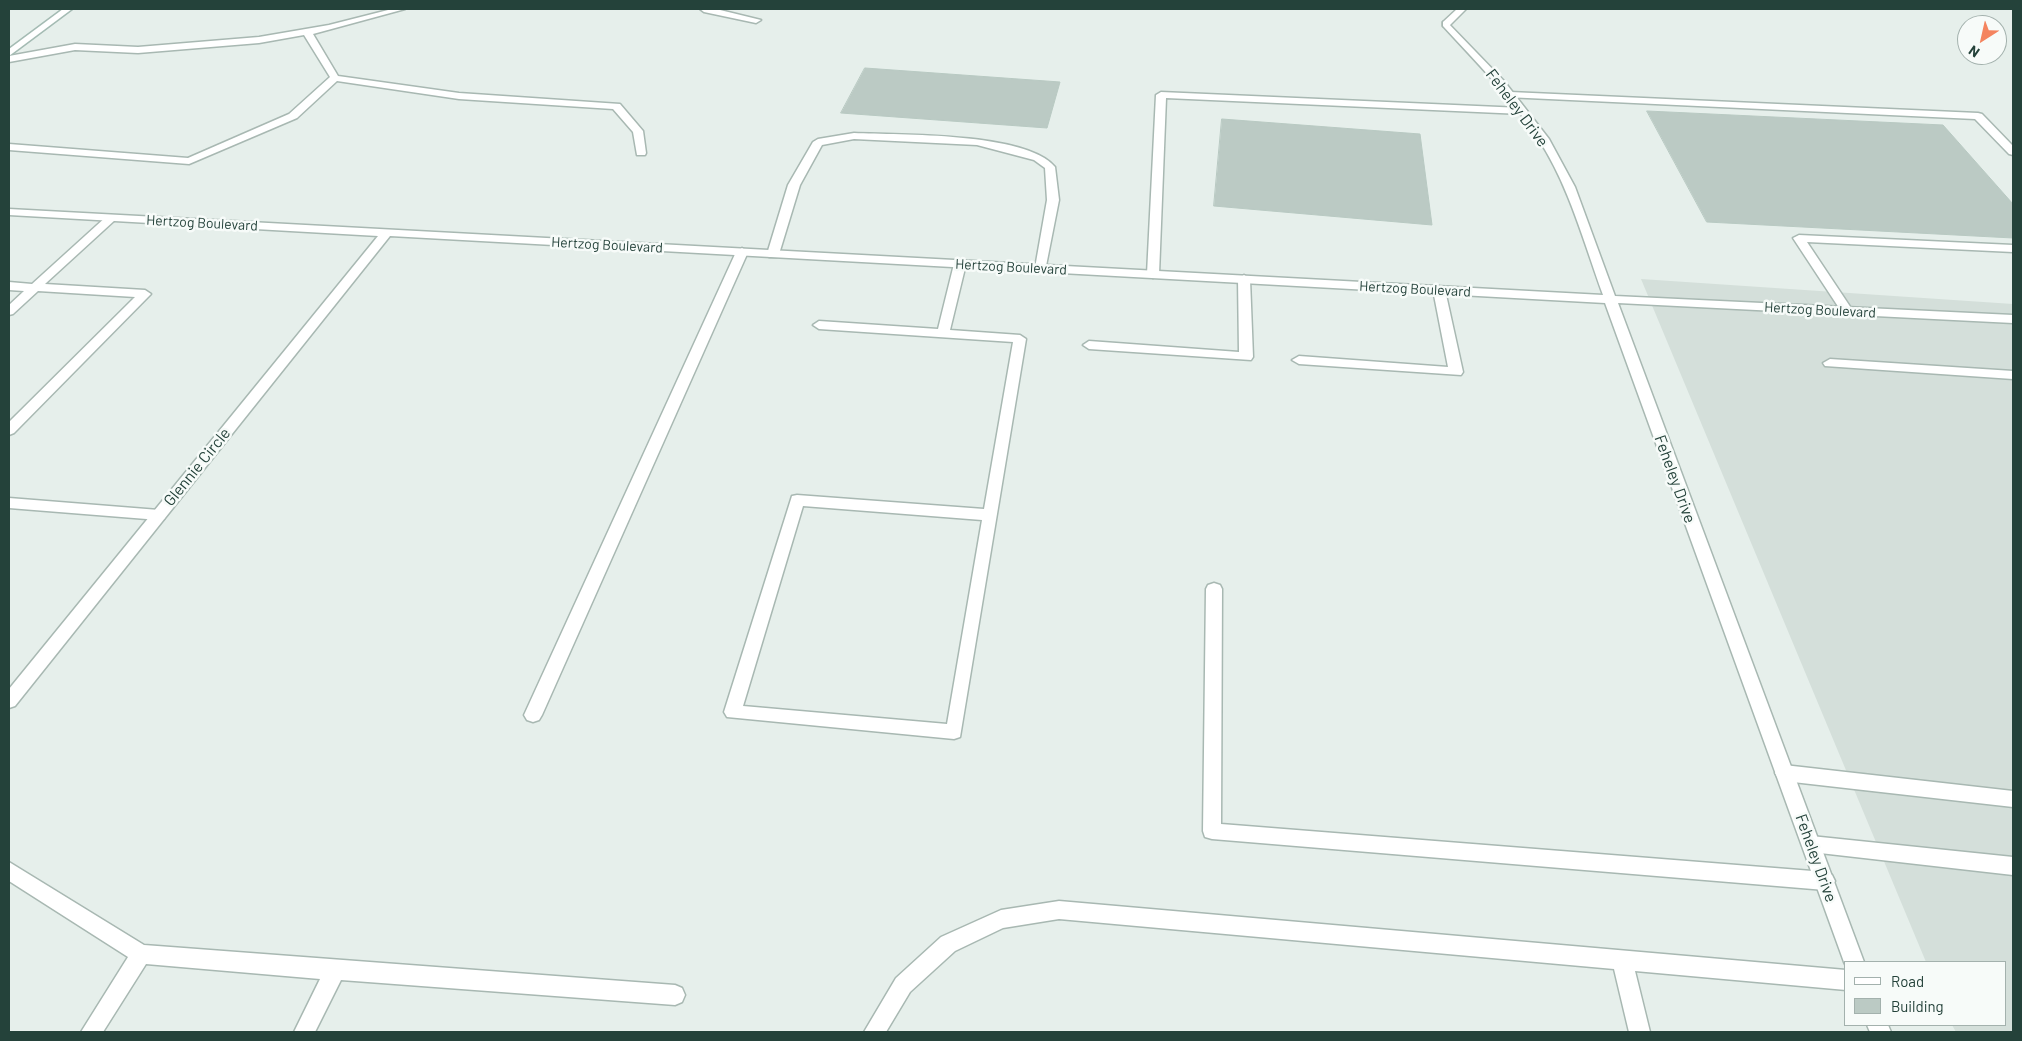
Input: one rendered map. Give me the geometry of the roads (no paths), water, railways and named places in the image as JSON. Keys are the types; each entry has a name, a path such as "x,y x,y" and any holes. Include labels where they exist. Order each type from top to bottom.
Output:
{"street":[{"path":"9,52 68,9"},
{"path":"9,59 75,47 138,50 206,45 330,28 401,9"},
{"path":"704,9 756,20"},
{"name":"Feheley Drive","path":"1462,9 1446,24 1510,94 1544,139 1569,187 1854,961"},
{"path":"307,32 335,78"},
{"path":"9,147 190,161 293,116 335,78"},
{"path":"335,78 459,96 616,106 638,130 641,153"},
{"path":"1510,94 1978,116 2013,152"},
{"path":"1152,274 1161,95 1522,111"},
{"path":"773,254 794,185 818,142 854,136 977,142 1038,158 1050,167 1053,177 1053,200 1041,268"},
{"name":"Hertzog Boulevard","path":"9,212 1609,300 2013,319"},
{"path":"9,311 111,218"},
{"name":"Glennie Circle","path":"9,701 386,233"},
{"path":"1847,311 1799,238 2013,249"},
{"path":"533,715 742,252"},
{"path":"942,334 960,264"},
{"path":"1090,346 1246,357 1244,280"},
{"path":"9,286 145,294 9,430"},
{"path":"1299,360 1456,372 1439,290"},
{"path":"819,325 1020,339 954,732 733,712 797,500 990,515"},
{"path":"1830,363 2013,375"},
{"path":"9,503 159,515"},
{"path":"1214,589 1212,831 1825,882"},
{"path":"1784,773 2013,799"},
{"path":"1811,844 2013,866"},
{"path":"9,871 141,954 674,996"},
{"path":"874,1032 903,985 948,944 1001,919 1058,910 1844,980"},
{"path":"91,1032 141,954"},
{"path":"1622,960 1639,1032"},
{"path":"304,1032 335,970"}]}
